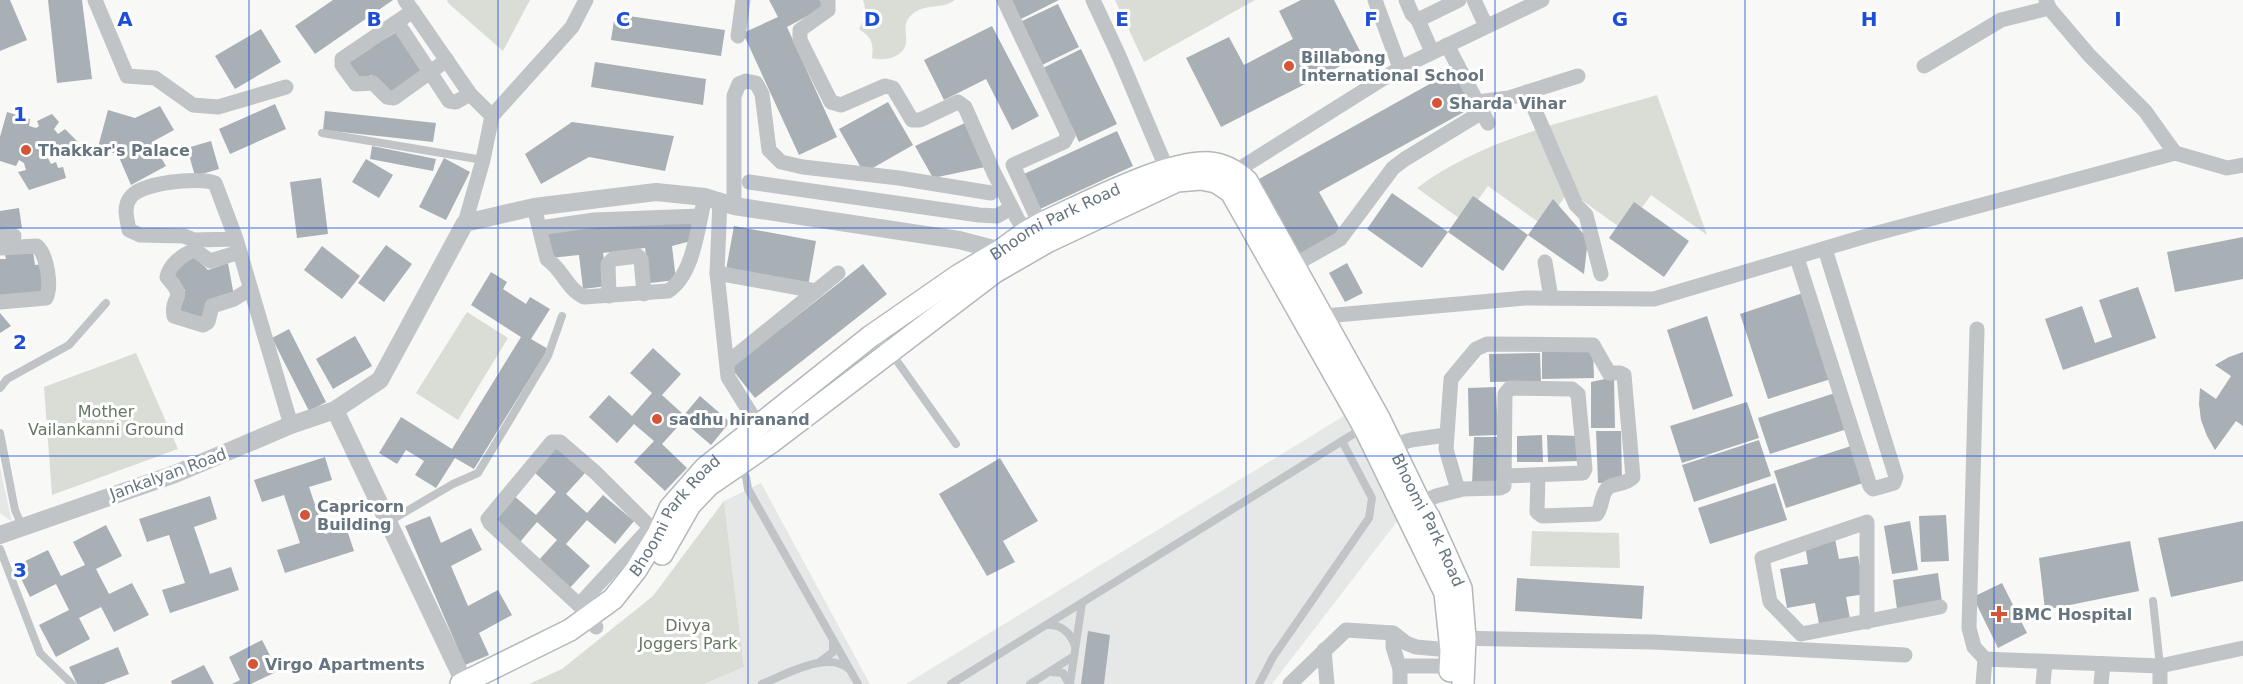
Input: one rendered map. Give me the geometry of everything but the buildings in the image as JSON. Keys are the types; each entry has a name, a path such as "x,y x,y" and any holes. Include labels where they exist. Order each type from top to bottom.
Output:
{"main road":[{"path":"488,684 588,616 617,604 630,602 659,536 690,505 711,474 738,466 766,434 890,352 1034,241 1172,178 1192,164 1212,163 1236,171"},
{"name":"Bhoomi Park Road","path":"1236,171 1247,181 1294,265 1312,317"},
{"path":"1172,178 1216,182"},
{"name":"Bhoomi Park Road","path":"1216,182 1231,192 1312,317 1372,422 1413,507 1429,516 1461,588 1457,660"},
{"name":"Bhoomi Park Road","path":"711,474 766,434 876,333 959,275 1001,250 1034,241"},
{"path":"463,684 528,657"}],"street":[{"path":"95,0 127,76 155,78 193,105 218,107 286,87"},
{"path":"586,0 572,27 492,116 483,160 465,223 534,207 656,192 959,240 1001,250"},
{"path":"738,36 743,0"},
{"path":"828,0 828,10 800,30 800,40 831,102 841,105 885,86 893,88 912,120 920,120 958,102 965,107 1011,208 1034,241"},
{"path":"994,173 1064,142 1068,135 1004,0"},
{"path":"1093,0 1172,178"},
{"path":"1375,0 1400,68"},
{"path":"1407,0 1432,52"},
{"path":"1418,20 1459,0"},
{"path":"1474,0 1486,26"},
{"path":"1216,182 1400,68 1542,0"},
{"path":"1924,66 2001,20 2048,4 2089,55 2145,111 2175,153"},
{"path":"447,60 394,98 387,97 373,83 356,84 342,65 342,59 397,22 409,5 447,60 470,94 492,116"},
{"path":"397,22 449,101 456,102 470,94"},
{"path":"1447,45 1482,112"},
{"path":"430,72 447,60"},
{"path":"1294,265 1340,239 1393,168 1405,159 1509,98 1578,76"},
{"path":"766,434 728,377 717,273 727,203 734,96 739,84 746,81 756,83 762,94 769,150 781,162 991,193"},
{"path":"1527,92 1576,205 1586,215 1601,274"},
{"path":"1312,317 1525,298 1654,299 1827,254 2077,178 2175,153 2227,168 2243,165"},
{"path":"1013,165 1034,241"},
{"path":"540,228 594,220 700,216 727,203 749,179 979,215 997,216 1011,208"},
{"path":"238,245 194,240 184,236 140,235 129,230 125,208 130,197 145,188 205,180 215,183 238,245 291,425"},
{"path":"534,207 547,259 555,264 574,293 584,297 668,291 678,285 688,263 700,216"},
{"name":"Jankalyan Road","path":"0,535 175,474 291,425 335,410 380,380 465,223"},
{"path":"238,245 210,261 195,250 187,253 168,270 166,277 177,289 178,294 173,310 174,315 203,325 208,322 212,306 234,299 250,289"},
{"path":"0,248 37,246 44,252 50,291 46,298 0,302"},
{"path":"1798,262 1870,486 1873,489 1894,483 1896,477 1827,254"},
{"path":"609,296 608,264 613,259 638,256 641,259 644,294"},
{"path":"1545,262 1551,298"},
{"path":"717,273 816,291"},
{"path":"727,363 838,273"},
{"path":"1977,329 1969,628 1974,647 1985,659 2160,666 2243,648"},
{"path":"1458,490 1446,449 1451,380 1476,349 1487,345 1593,345 1609,373 1624,375 1633,477 1628,483 1609,487 1597,514 1542,516 1537,512 1538,475"},
{"path":"1413,507 1458,490 1504,486 1505,394 1510,388 1572,389 1578,394 1585,469 1582,473 1505,476"},
{"path":"335,410 463,684"},
{"path":"1385,448 1446,435"},
{"path":"552,442 560,442 587,465 659,536 588,616 488,519 552,442"},
{"path":"1867,622 1867,522 1762,558 1770,603 1801,634 1867,622 1940,608"},
{"path":"1829,652 1832,628"},
{"path":"1290,684 1346,630 1394,633 1406,643 1457,660"},
{"path":"1394,633 1393,647 1400,676"},
{"path":"1400,676 1406,666 1653,642 1905,655"},
{"path":"1324,650 1327,684"},
{"path":"1983,684 1985,659"},
{"path":"2043,684 2045,662"},
{"path":"2101,684 2103,664"},
{"path":"2160,666 2160,684"}],"lane":[{"path":"322,133 483,160"},
{"path":"0,388 6,379 69,345 106,303"},
{"path":"388,522 453,484 478,473 548,356 562,316"},
{"path":"876,333 956,444"},
{"path":"951,684 1372,422"},
{"path":"0,433 15,510 22,526"},
{"path":"1259,684 1273,657 1369,518 1372,498 1342,441"},
{"path":"738,466 858,684"},
{"path":"0,549 40,653 72,684"},
{"path":"2153,601 2160,666"},
{"path":"1070,684 1082,603"},
{"path":"1043,627 1053,625 1064,629 1072,639 1075,653"},
{"path":"762,684 820,662 832,652 832,639"},
{"path":"1030,684 1075,653"},
{"path":"820,662 840,663 850,670"},
{"path":"1049,672 1063,673 1070,684"}],"shaded area":[{"path":"1347,414 1399,519 1272,684 906,684"},
{"path":"0,467 12,522 0,513"},
{"path":"761,483 870,684 704,684 744,667 724,501"}],"green space":[{"path":"447,0 530,0 503,51"},
{"path":"863,0 955,0 945,5 915,12 906,23 906,42 902,51 893,57 877,59 872,58 871,40 859,29 865,15"},
{"path":"1115,0 1255,0 1144,62"},
{"path":"1657,95 1707,235 1651,195 1625,231 1569,191 1544,226 1488,186 1463,221 1417,188 1443,170 1501,142"},
{"path":"467,312 508,338 458,420 416,393"},
{"name":"Mother Vailankanni Ground","path":"136,353 178,449 52,495 44,387"},
{"name":"Divya Joggers Park","path":"724,501 744,667 704,684 529,684 562,669 653,596"},
{"path":"1532,531 1619,533 1620,568 1530,566"}],"place":[{"name":"Billabong International School","path":"1289,66"},
{"name":"Sharda Vihar","path":"1437,103"},
{"name":"Thakkar's Palace","path":"26,150"},
{"name":"sadhu hiranand","path":"657,419"},
{"name":"Capricorn Building","path":"305,515"},
{"name":"BMC Hospital","path":"1999,614"},
{"name":"Virgo Apartments","path":"253,664"}]}
